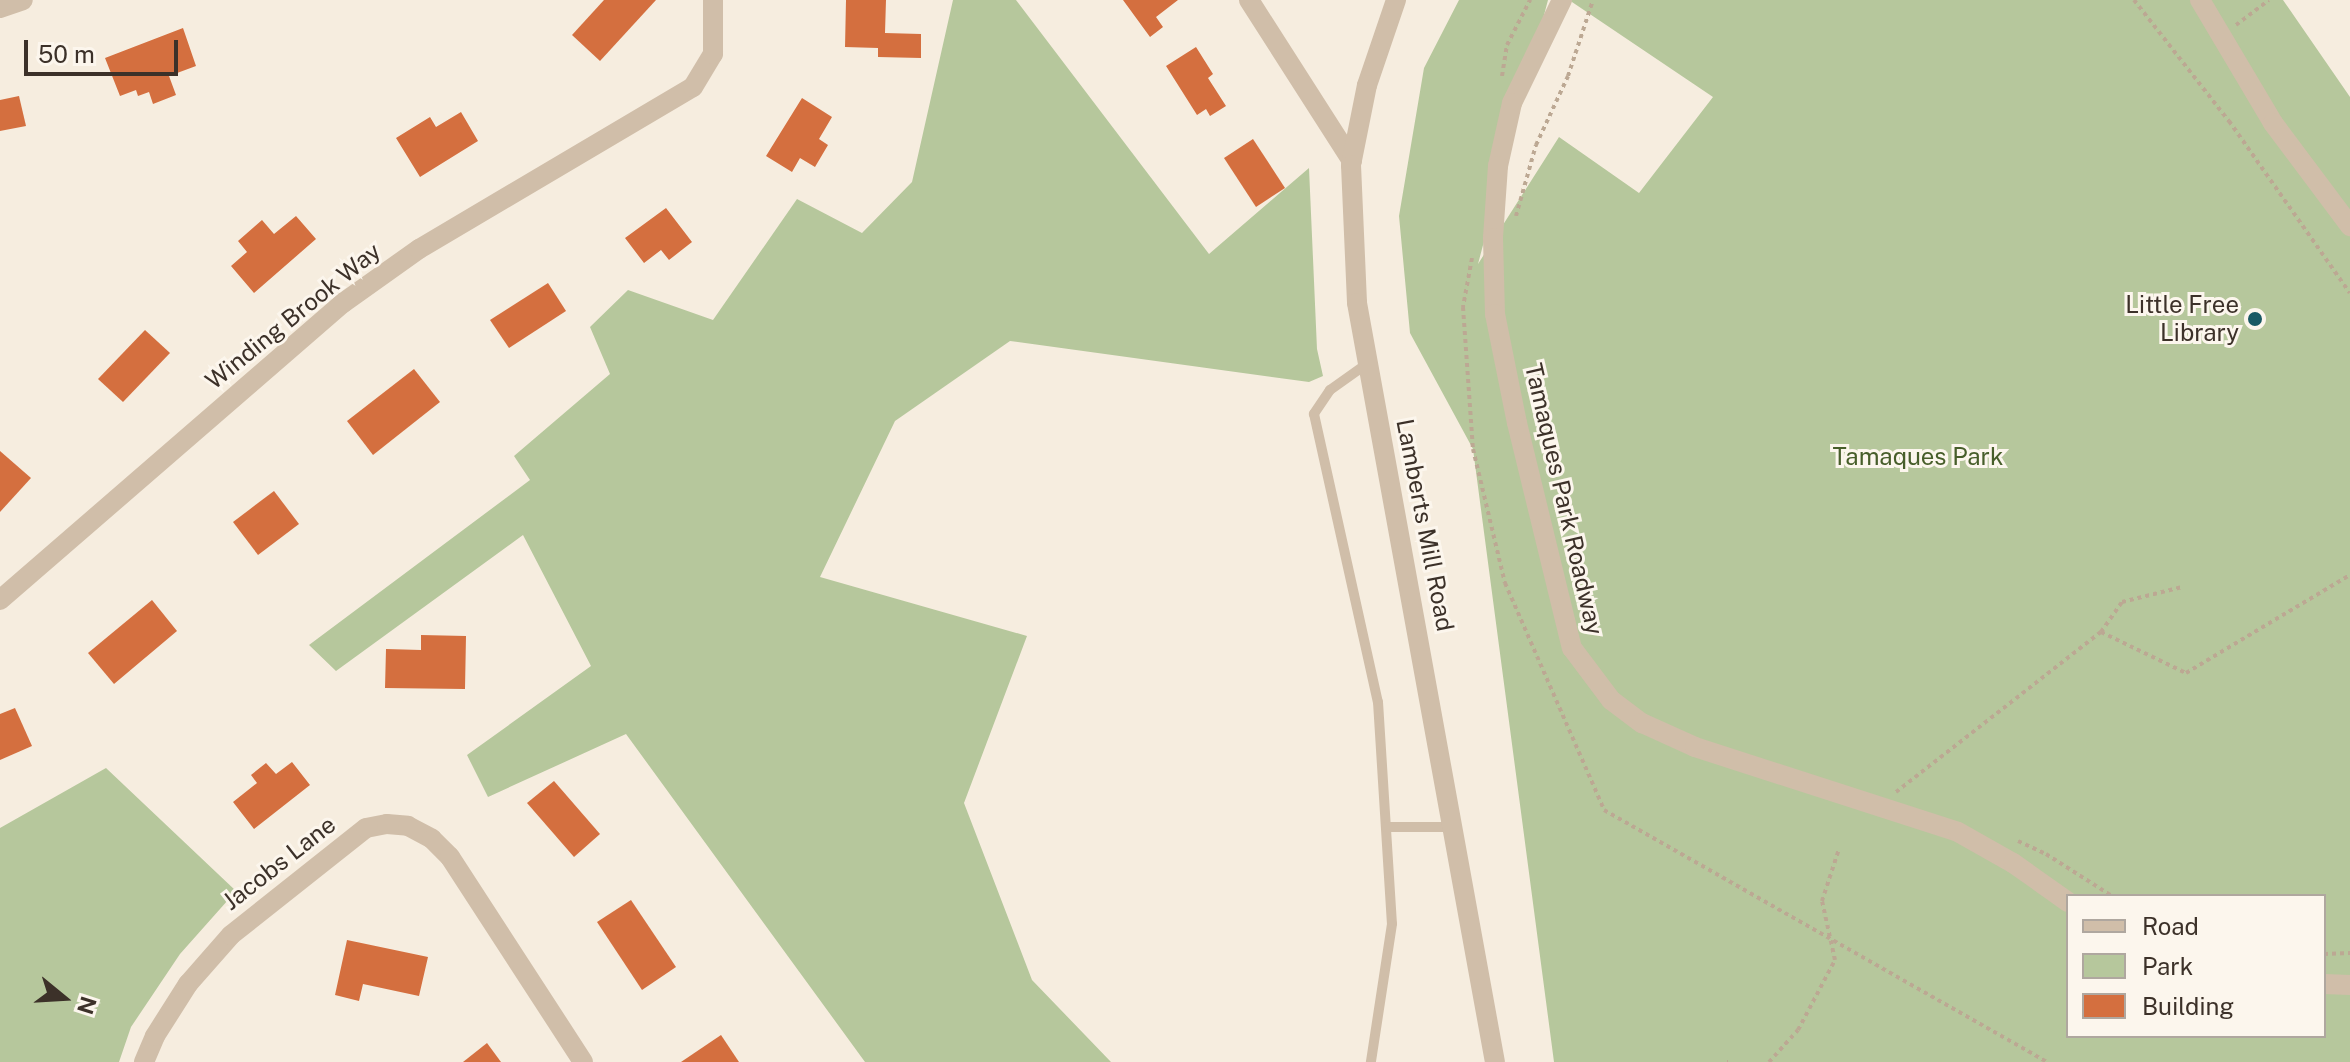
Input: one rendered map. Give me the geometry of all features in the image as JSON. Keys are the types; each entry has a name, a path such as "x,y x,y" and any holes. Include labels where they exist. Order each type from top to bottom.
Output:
{"street":[{"path":"0,8 23,0"},
{"name":"Winding Brook Way","path":"0,600 343,303 419,249 693,87 713,54 713,0"},
{"path":"1249,0 1352,161"},
{"name":"Lamberts Mill Road","path":"1396,0 1367,85 1352,161 1357,303 1495,1062"},
{"name":"Tamaques Park Roadway","path":"1562,0 1512,103 1498,166 1493,238 1495,314 1517,423 1572,648 1611,700 1642,723 1695,747 1886,800 1958,832 2013,863 2066,901"},
{"path":"2200,0 2273,123 2350,226"},
{"name":"Jacobs Lane","path":"144,1062 155,1036 188,984 231,935 366,828 387,824 408,826 432,839 450,857 583,1062"},
{"path":"2326,984 2350,985"}],"lane":[{"path":"1368,363 1330,390 1314,414 1378,702 1392,924 1371,1062"},
{"path":"1386,827 1454,827"}],"path":[{"path":"1500,91 1507,45 1530,0"},
{"path":"1514,223 1536,145 1568,76 1593,0"},
{"path":"2134,0 2229,121 2350,293"},
{"path":"2222,35 2269,0"},
{"path":"1474,245 1463,307 1473,449 1505,583 1604,810 2047,1062"},
{"path":"2101,632 2186,673 2350,575"},
{"path":"1886,800 2101,632 2122,602 2182,587"},
{"path":"1886,800 1907,798"},
{"path":"2010,837 2046,854 2109,894"},
{"path":"1769,1062 1798,1030 1835,960 1822,901 1839,849"},
{"path":"2326,954 2350,953"}],"green space":[{"path":"953,0 1016,0 1209,254 1309,168 1317,349 1323,376 1309,382 1010,341 895,421 820,577 1027,636 964,803 1032,980 1111,1062 865,1062 626,734 488,797 467,755 591,666 523,535 336,671 309,645 530,480 514,456 610,374 590,327 628,290 713,320 797,199 862,233 912,182"},
{"name":"Tamaques Park","path":"1459,0 1548,0 1478,264 1559,137 1639,193 1713,97 1569,0 2283,0 2350,97 2350,1062 1554,1062 1473,449 1410,333 1399,216 1424,68"},
{"path":"106,768 236,891 180,954 131,1027 119,1062 0,1062 0,828"}],"building":[{"path":"604,0 656,0 600,61 572,35"},
{"path":"846,0 886,0 885,33 921,34 921,58 878,57 878,48 845,47"},
{"path":"1123,0 1178,0 1156,17 1163,27 1150,37"},
{"path":"183,28 196,66 169,76 176,95 153,104 149,92 138,96 136,90 120,96 105,58"},
{"path":"1196,47 1213,74 1208,78 1226,106 1210,116 1206,109 1197,115 1166,66"},
{"path":"19,96 26,126 0,131 0,100"},
{"path":"802,98 832,117 819,139 828,145 815,167 800,158 792,172 766,156"},
{"path":"461,112 478,141 420,177 396,138 430,117 436,127"},
{"path":"1253,139 1285,188 1256,207 1224,158"},
{"path":"666,208 692,242 669,260 661,250 644,263 625,238"},
{"path":"296,216 316,239 254,293 231,266 247,252 238,241 262,220 274,234"},
{"path":"548,283 566,311 509,348 490,320"},
{"path":"145,330 170,353 123,402 98,379"},
{"path":"414,369 440,402 373,455 347,421"},
{"path":"0,451 31,478 0,512"},
{"path":"274,491 299,524 258,555 233,522"},
{"path":"152,600 177,631 114,684 88,653"},
{"path":"421,635 466,636 465,689 385,688 386,649 421,650"},
{"path":"15,708 32,746 0,760 0,714"},
{"path":"292,762 310,785 254,829 233,802 257,783 251,775 266,763 276,774"},
{"path":"554,781 600,834 574,857 527,803"},
{"path":"631,900 676,967 642,990 597,922"},
{"path":"347,940 428,957 419,996 363,984 359,1001 335,995"},
{"path":"721,1035 739,1062 681,1062"},
{"path":"487,1043 501,1062 463,1062"}],"place":[{"name":"Little Free Library","path":"2255,319"}]}
